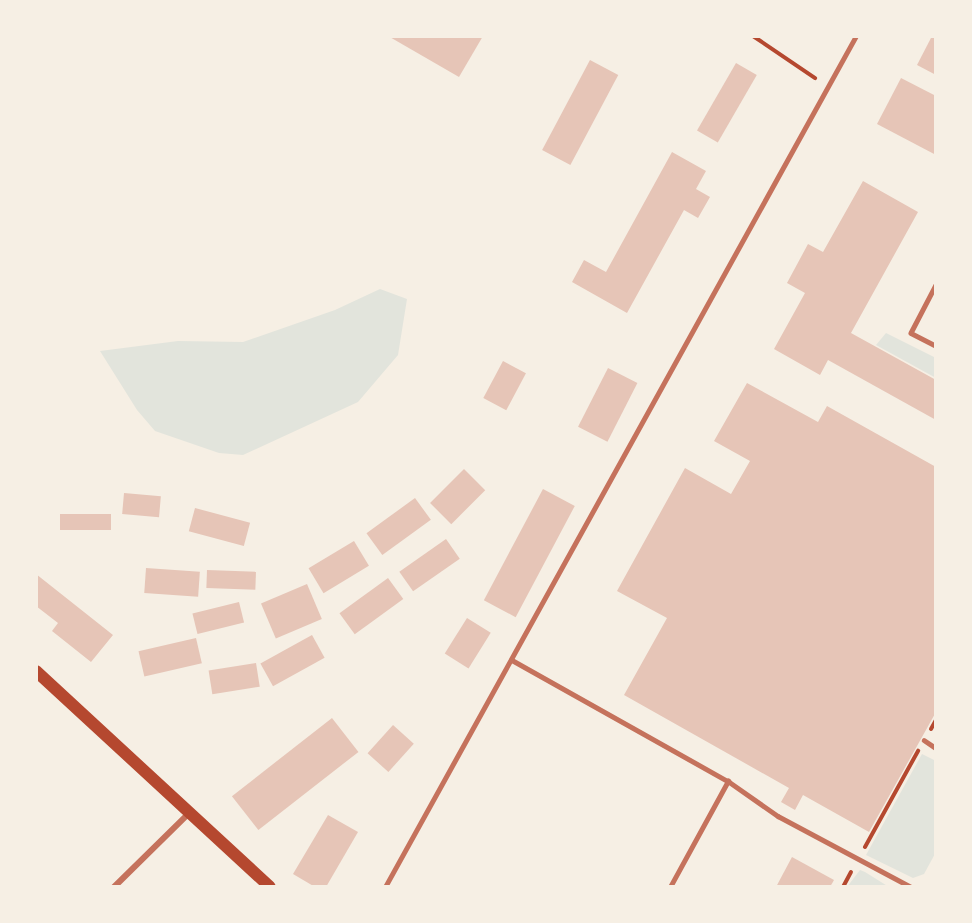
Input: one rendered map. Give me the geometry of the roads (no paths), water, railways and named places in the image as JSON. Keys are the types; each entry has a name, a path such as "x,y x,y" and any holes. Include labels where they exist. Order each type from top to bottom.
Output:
{"main road":[{"path":"36,671 270,887"}],"street":[{"path":"114,887 190,813"}],"lane":[{"path":"385,887 856,36"},
{"path":"936,285 911,333 936,346"},
{"path":"512,660 728,781 778,816 911,887"},
{"path":"924,740 936,748"},
{"path":"670,887 728,781"}]}
